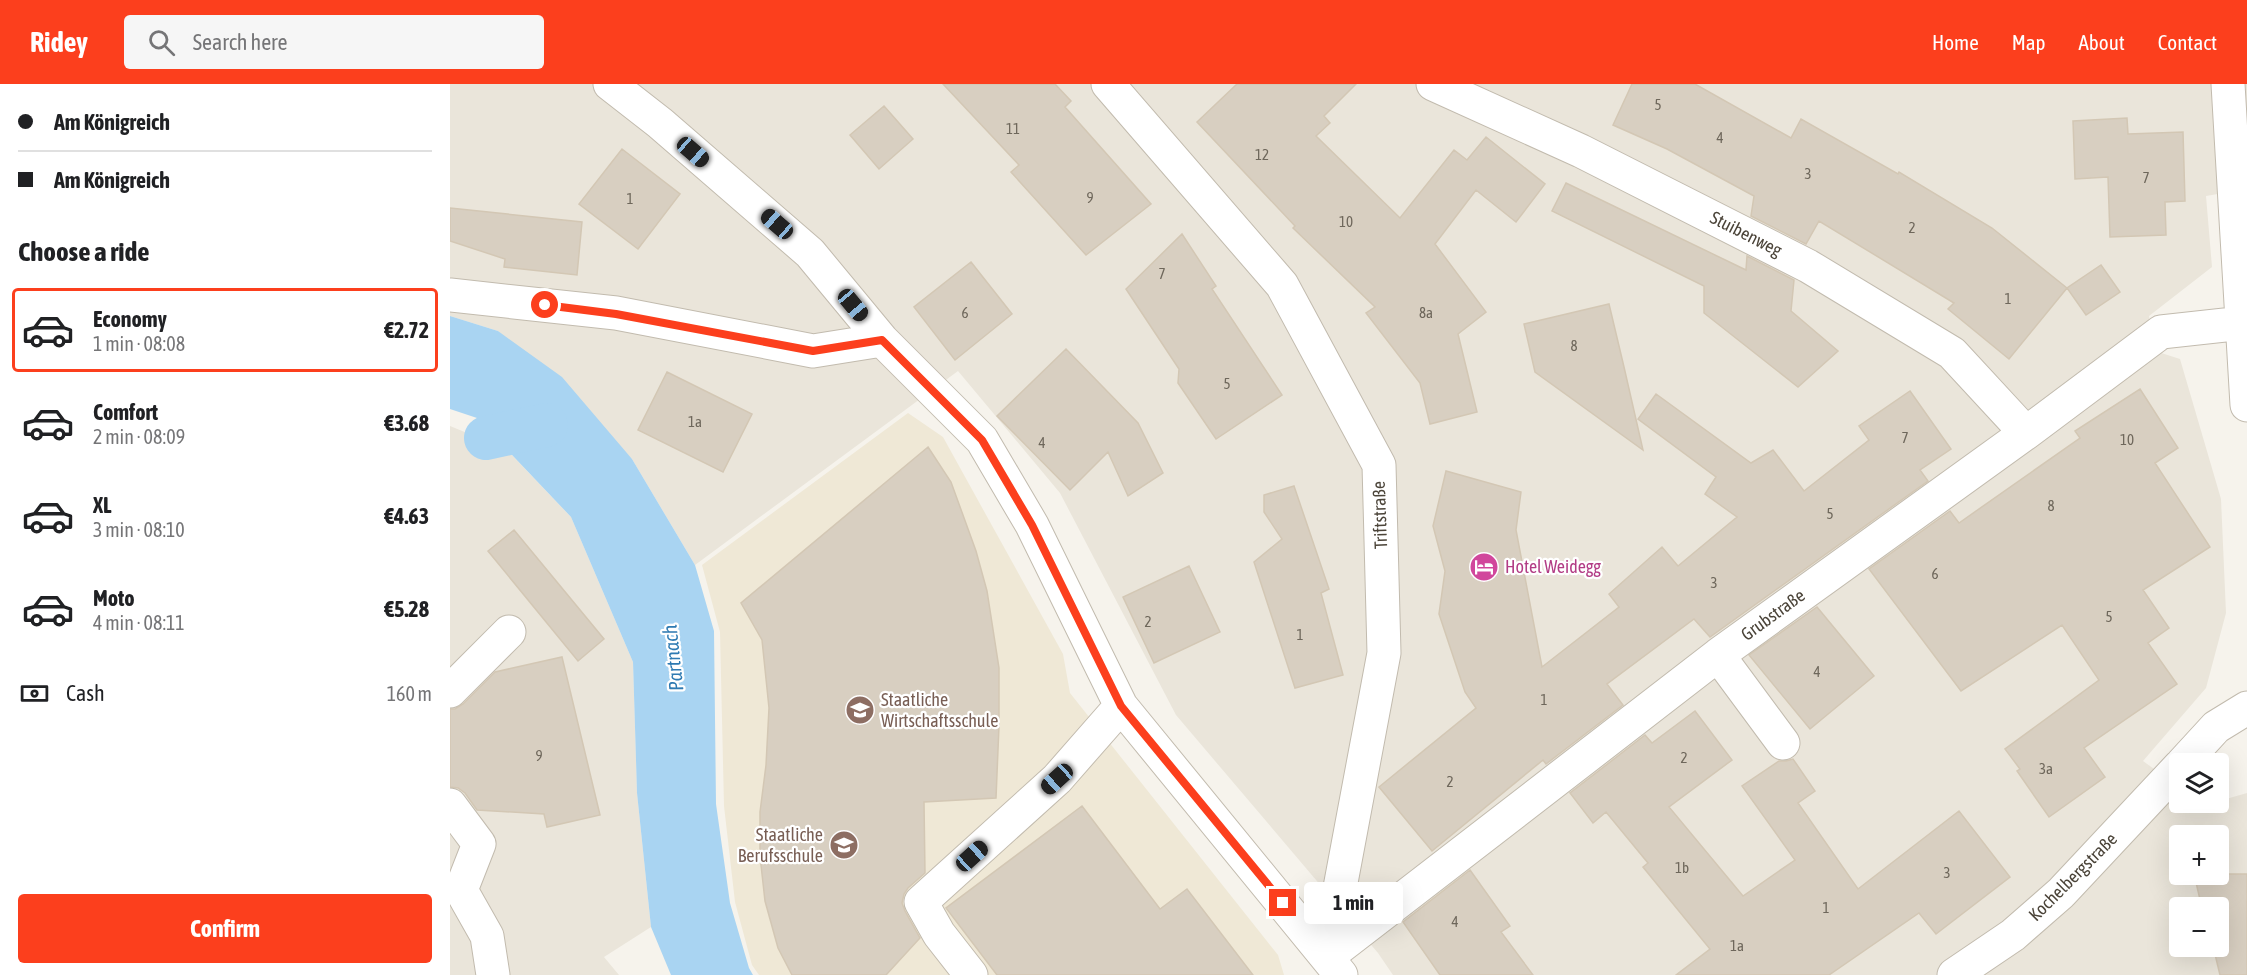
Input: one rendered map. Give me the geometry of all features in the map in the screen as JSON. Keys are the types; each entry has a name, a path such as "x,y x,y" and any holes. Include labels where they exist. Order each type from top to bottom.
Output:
{"street":[{"path":"610,84 660,123 810,253 882,340 982,440 1032,525 1121,706 1337,970"},
{"name":"Triftstraße","path":"1108,84 1282,285 1378,465 1384,653 1337,970"},
{"name":"Stuibenweg","path":"1433,84 1581,151 1808,266 1952,353 2026,433"},
{"path":"2229,84 2242,245 2247,405"},
{"path":"450,295 616,314 813,351 882,340"},
{"name":"Grubstraße","path":"1337,970 1718,655 2026,433 2161,332 2243,323"},
{"path":"450,691 509,632"},
{"path":"1718,655 1783,743"},
{"path":"970,975 939,934 921,902 1057,779 1121,706"},
{"name":"Kochelbergstraße","path":"2192,753 2216,727 2247,708"},
{"name":"Kochelbergstraße","path":"1954,975 2013,935 2061,893 2169,778"},
{"path":"450,805 479,844 461,890 487,936 493,975"}],"shaded area":[{"path":"450,84 2247,84 2247,189 2206,196 2212,267 2149,316 2155,351 2180,359 2221,499 2226,613 2206,688 2143,761 2169,780 2169,813 2229,813 2229,798 2247,793 2247,975 1393,975 1378,953 1176,715 1060,493 958,371 695,565 632,459 498,331 450,316"},
{"path":"908,413 943,437 1063,654 1070,693 1278,955 1284,975 759,975 752,965 735,902 724,806 720,632 702,565"},
{"path":"450,426 506,449 571,517 633,662 637,793 651,927 604,957 619,975 450,975"}],"water":[{"name":"Partnach","path":"450,316 498,331 562,377 632,459 695,565 714,631 716,804 730,903 753,975 671,975 651,927 637,793 633,662 571,517 477,418 450,409"}],"building":[{"path":"943,84 1055,84 1071,101 1065,107 1151,204 1086,255 1011,172 1019,165"},
{"path":"1237,84 1356,84 1324,116 1330,123 1316,136 1400,218 1454,150 1467,160 1486,137 1545,184 1516,222 1476,190 1435,244 1486,312 1458,334 1477,412 1430,424 1420,383 1366,313 1375,307 1293,228 1295,226 1197,122"},
{"path":"1632,84 1695,84 1791,138 1801,119 1898,174 1899,172 1992,228 2067,288 2009,359 1948,309 1954,303 1819,221 1806,244 1751,216 1754,196 1667,149 1613,125"},
{"path":"884,106 913,139 879,169 850,135"},
{"path":"2127,118 2128,134 2183,132 2185,201 2165,202 2166,235 2110,237 2108,177 2075,179 2073,121"},
{"path":"622,149 680,194 638,249 579,204"},
{"path":"1566,183 1746,270 1747,256 1794,280 1791,311 1838,351 1798,387 1704,313 1704,286 1552,211"},
{"path":"450,208 582,222 577,275 504,267 505,259 450,241"},
{"path":"1182,234 1216,286 1212,289 1282,395 1216,439 1178,383 1179,369 1126,289"},
{"path":"971,262 1012,314 955,360 914,307"},
{"path":"2101,265 2120,292 2086,315 2067,288"},
{"path":"1609,304 1643,450 1535,372 1524,324"},
{"path":"1066,349 1138,423 1163,473 1128,496 1108,452 1070,490 997,416"},
{"path":"667,372 752,414 723,472 638,430"},
{"path":"2140,389 2178,448 2155,463 2210,547 2143,590 2169,628 2148,643 2177,684 2084,748 2105,777 2049,817 2017,771 2020,769 2005,749 2099,680 2062,625 1961,691 1869,569 1950,511 1959,523 2080,438 2075,431"},
{"path":"1910,391 1951,449 1920,470 1928,481 1710,637 1694,619 1607,684 1623,705 1546,764 1543,760 1432,851 1379,787 1476,708 1465,692 1439,614 1445,571 1433,526 1446,471 1521,492 1516,530 1542,667 1619,607 1609,594 1662,547 1678,566 1737,517 1705,494 1716,477 1638,419 1656,394 1751,463 1773,450 1804,491 1869,440 1859,426"},
{"path":"928,447 951,482 976,551 987,591 999,668 996,798 924,802 925,873 908,888 902,903 920,938 886,975 792,975 778,948 765,901 760,856 760,812 766,765 769,708 762,640 741,603"},
{"path":"1294,486 1329,589 1321,593 1343,675 1295,688 1254,562 1282,539 1264,512 1264,495"},
{"path":"514,530 604,639 578,661 488,551"},
{"path":"1189,566 1220,632 1154,663 1123,597"},
{"path":"1817,607 1874,676 1810,729 1749,655"},
{"path":"562,657 600,815 547,827 544,814 477,810 465,793 458,788 450,787 450,709 463,704 495,672"},
{"path":"1695,711 1732,760 1669,807 1743,896 1795,860 1742,786 1779,761 1793,759 1815,791 1798,803 1858,889 1959,811 2010,877 1936,934 1919,913 1829,975 1676,975 1710,949 1643,867 1648,863 1606,812 1593,823 1570,793 1645,735 1652,743"},
{"path":"1082,806 1160,909 1187,889 1253,975 997,975 946,908"},
{"path":"1470,870 1510,926 1501,932 1533,975 1440,975 1403,922"},
{"path":"2229,874 2247,874 2247,975 2220,975 2216,957 2229,957 2229,897 2199,897 2197,885 2229,885"}],"waterway":[{"path":"486,438 546,425"}],"place":[{"name":"Hotel Weidegg","path":"1484,567"},
{"name":"Staatliche Wirtschaftsschule","path":"860,710"},
{"name":"Staatliche Berufsschule","path":"844,845"}],"route":[{"path":"545,305 616,314 813,351 882,340 982,440 1032,525 1121,706 1283,903"}]}
